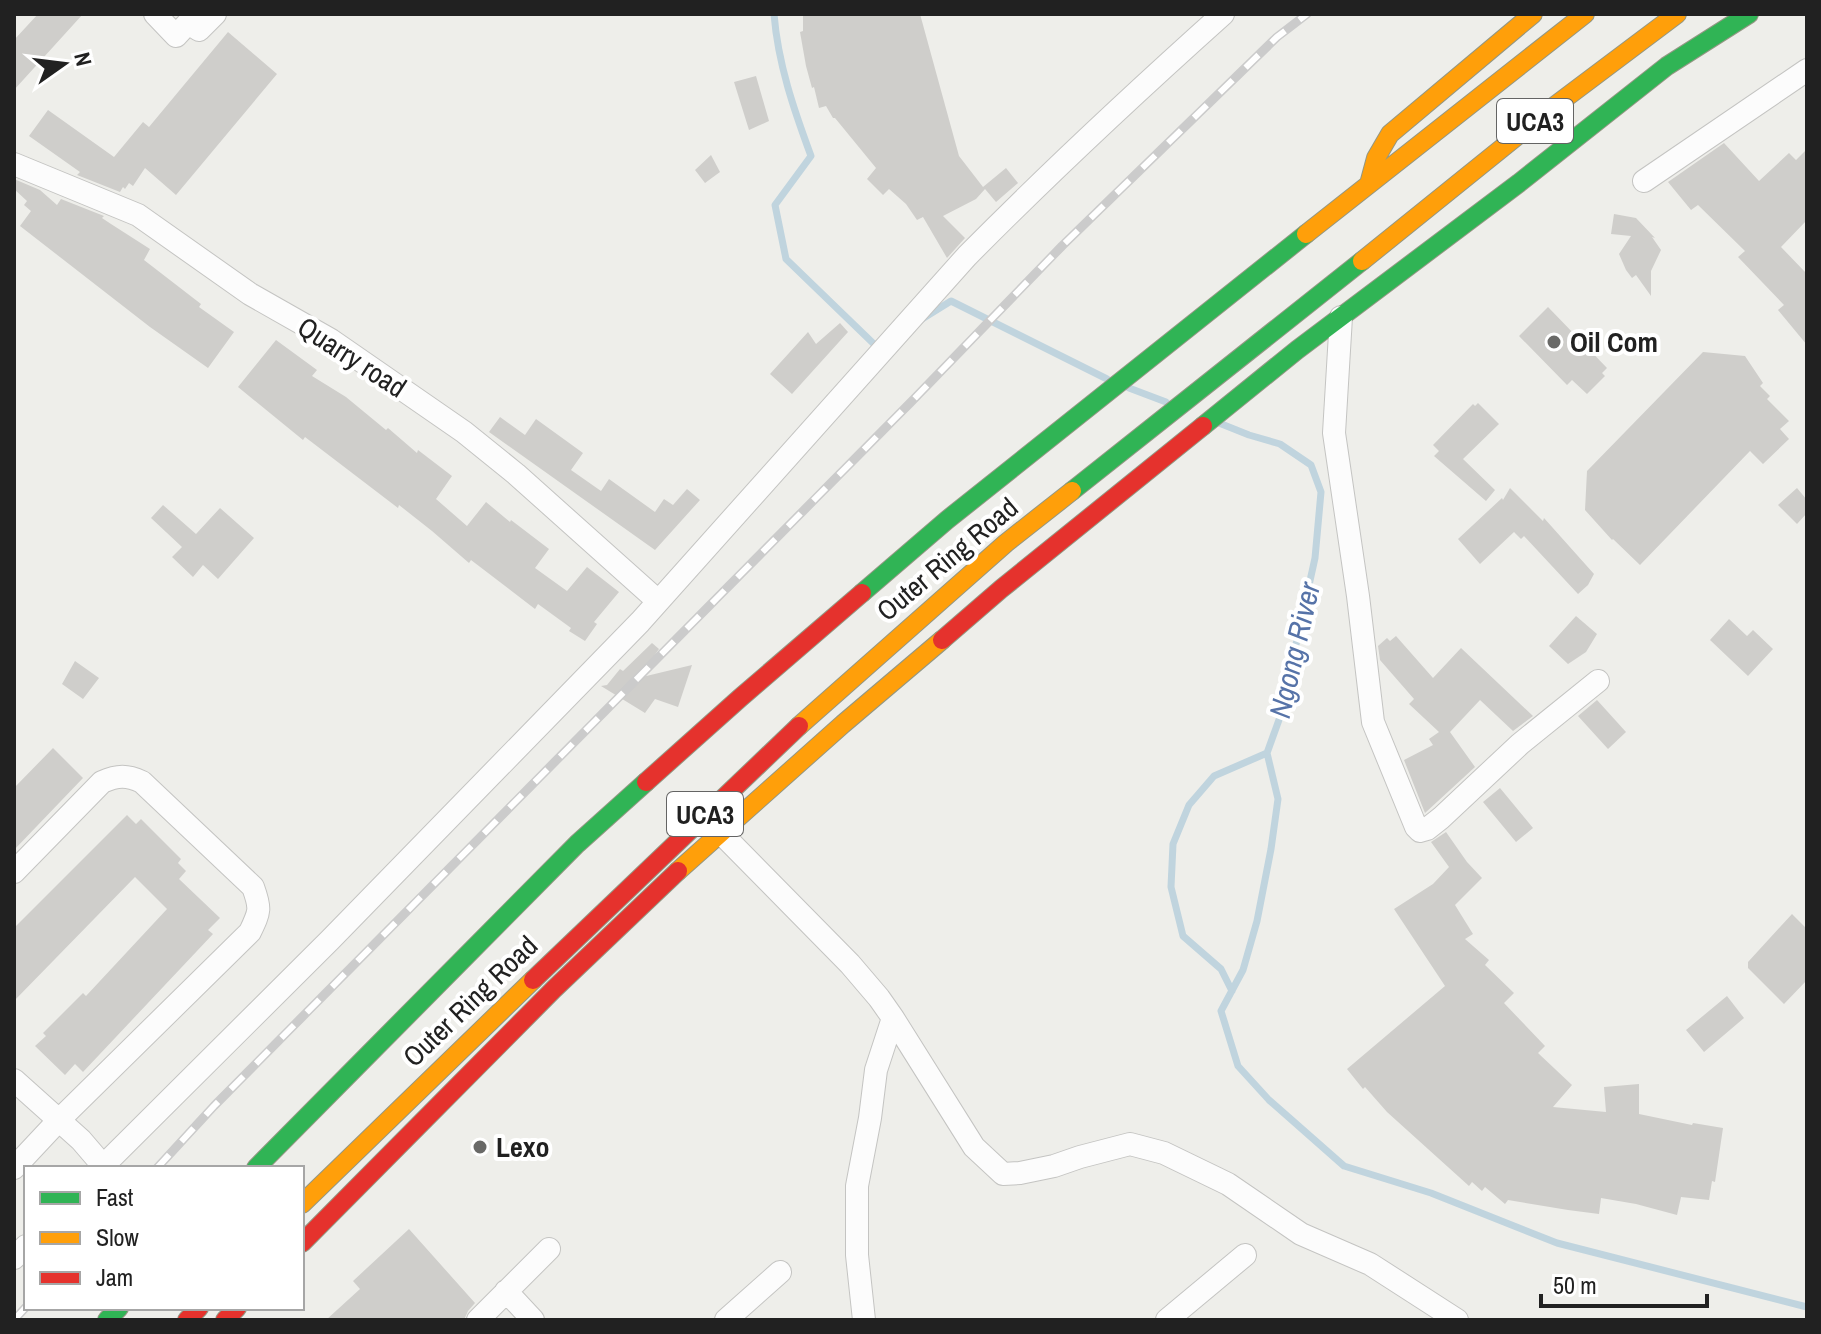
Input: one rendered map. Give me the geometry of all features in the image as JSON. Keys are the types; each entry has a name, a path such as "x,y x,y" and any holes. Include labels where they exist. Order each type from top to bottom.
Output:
{"main road":[{"path":"1369,184 1373,164 1390,134 1533,14"},
{"name":"Outer Ring Road","path":"258,1166 577,844 740,698 924,540 1071,420 1585,14"},
{"name":"Outer Ring Road","path":"304,1202 783,740 934,605 1006,543 1548,111 1677,14"},
{"name":"UCA3","path":"304,1241 554,989 721,833 985,602 1297,350 1531,174 1667,66 1749,14"},
{"path":"934,605 985,602"},
{"path":"554,989 575,939"}],"street":[{"path":"155,14 176,36 188,23 199,30 215,14"},
{"path":"104,1166 341,929 640,622 967,256 1016,206 1223,14"},
{"path":"1644,181 1807,70"},
{"name":"Quarry road","path":"14,164 138,215 250,294 331,340 464,432 516,474 658,601"},
{"path":"1341,317 1334,433 1373,722 1416,827 1420,831 1427,829 1441,818 1520,744 1598,681"},
{"path":"14,872 102,782 127,775 142,782 253,887 259,913 250,932 14,1168"},
{"path":"721,833 850,964 879,998 974,1147 1003,1174 1054,1166 1130,1144 1164,1153 1228,1184 1301,1234 1370,1264 1457,1320"},
{"path":"864,1320 857,1255 857,1186 876,1070 893,1018"},
{"path":"14,1080 81,1140 102,1166"},
{"path":"478,1320 549,1249"},
{"path":"1167,1320 1245,1255"},
{"path":"726,1320 780,1272"},
{"path":"506,1291 533,1320"}],"building":[{"path":"38,14 83,14 14,90 14,40"},
{"path":"803,14 920,14 959,156 983,187 1006,168 1018,183 996,202 985,189 976,199 943,216 965,238 947,258 923,217 917,220 906,204 889,189 883,195 867,179 876,168 826,106 819,108 806,66 800,32 803,31"},
{"path":"228,32 277,74 176,195 145,168 133,186 129,183 120,192 77,175 80,172 29,136 48,110 114,157 143,122 149,127"},
{"path":"756,76 769,121 749,130 734,82"},
{"path":"1724,143 1759,181 1789,153 1796,160 1807,149 1807,220 1781,247 1807,274 1807,345 1778,310 1784,305 1738,257 1745,251 1698,205 1691,210 1668,182"},
{"path":"711,155 720,172 705,183 695,170"},
{"path":"14,179 40,190 57,205 61,199 104,216 102,218 150,249 144,260 234,332 208,368 20,226 31,211 24,205 27,201 14,189"},
{"path":"1614,214 1636,218 1655,238 1652,237 1661,250 1651,271 1651,296 1636,275 1632,278 1626,270 1619,254 1631,236 1611,234"},
{"path":"1548,307 1607,368 1602,373 1605,376 1587,394 1572,380 1567,385 1519,336"},
{"path":"840,323 848,332 792,394 770,374 808,332 816,344"},
{"path":"276,340 317,370 312,376 346,397 386,430 388,428 417,453 418,450 452,476 436,499 467,526 486,502 549,549 535,568 567,591 587,567 619,592 594,622 597,624 585,641 538,604 535,609 471,560 469,563 399,505 398,508 305,437 303,440 238,387"},
{"path":"1703,352 1745,356 1763,383 1760,386 1770,396 1767,399 1789,421 1780,429 1789,439 1763,464 1750,451 1640,565 1585,510 1587,471"},
{"path":"1478,403 1499,424 1463,459 1495,490 1486,501 1434,456 1439,451 1433,445 1473,404"},
{"path":"500,417 525,435 536,419 583,453 571,470 601,491 609,479 655,512 664,499 673,505 687,489 700,500 655,550 489,432"},
{"path":"1510,488 1543,521 1544,518 1594,574 1578,594 1524,536 1521,539 1514,532 1480,564 1458,539 1503,500"},
{"path":"1797,488 1807,500 1807,513 1797,524 1778,505"},
{"path":"163,505 196,534 220,508 254,538 218,579 203,565 193,577 172,557 182,547 151,518"},
{"path":"1576,616 1597,634 1586,652 1568,664 1549,646"},
{"path":"1729,619 1747,636 1753,630 1773,649 1748,676 1710,640"},
{"path":"1396,636 1433,678 1461,648 1533,716 1513,731 1480,700 1450,732 1475,767 1425,813 1404,760 1433,745 1429,739 1439,732 1409,704 1414,699 1380,660 1378,646 1387,638 1390,641"},
{"path":"652,643 659,649 638,678 692,665 678,707 655,699 645,713 601,686 607,685 620,669 623,671"},
{"path":"75,661 99,678 83,699 62,684"},
{"path":"1597,700 1626,732 1608,749 1578,716"},
{"path":"53,748 83,778 14,850 14,788"},
{"path":"1500,788 1533,828 1516,842 1483,802"},
{"path":"127,815 136,824 141,819 181,859 178,863 186,871 179,879 220,918 208,930 213,934 83,1072 75,1064 65,1075 35,1046 46,1036 43,1033 83,993 86,996 167,909 135,877 14,1001 14,928"},
{"path":"1446,832 1482,878 1455,905 1473,934 1465,939 1489,960 1485,965 1514,993 1504,1003 1545,1046 1538,1053 1572,1085 1553,1107 1606,1112 1604,1087 1639,1084 1639,1114 1723,1128 1715,1182 1712,1181 1709,1200 1681,1197 1677,1215 1601,1198 1599,1214 1508,1200 1505,1204 1485,1187 1482,1191 1472,1182 1469,1186 1387,1112 1365,1087 1363,1089 1347,1069 1445,986 1394,909 1433,884 1449,867 1431,842"},
{"path":"1792,914 1807,929 1807,980 1784,1004 1748,968 1748,962"},
{"path":"1727,996 1744,1018 1704,1052 1686,1030"},
{"path":"409,1229 475,1303 464,1320 326,1320 360,1289 353,1281"}],"waterway":[{"name":"Ngong River","path":"774,14 783,69 811,156 775,205 786,259 876,346 880,344"},
{"name":"Ngong River","path":"922,319 951,301 1107,379"},
{"name":"Ngong River","path":"1129,388 1166,402"},
{"name":"Ngong River","path":"1219,423 1280,444 1311,465 1321,492 1315,558 1280,717 1267,753 1278,799 1271,849 1257,921 1243,970 1221,1011 1238,1066 1269,1100 1344,1166 1431,1193 1557,1243 1807,1307"},
{"path":"1232,991 1221,969 1183,936 1171,887 1173,844 1189,805 1214,776 1267,753"}],"railway":[{"path":"159,1166 214,1106 1062,246 1277,37 1307,14"},
{"path":"14,1320 24,1309"}],"traffic: fast":[{"path":"1203,426 1297,350 1519,183 1667,66 1749,14"},
{"path":"862,593 947,520 1306,234"},
{"path":"1072,491 1362,261"},
{"path":"258,1166 577,844 646,782"},
{"path":"107,1320 117,1310"}],"traffic: slow":[{"path":"1369,184 1376,158 1390,134 1533,14"},
{"path":"1306,234 1585,14"},
{"path":"1362,261 1548,111 1677,14"},
{"path":"799,726 1006,543 1072,491"},
{"path":"678,871 942,640"},
{"path":"304,1202 533,980"}],"traffic: jam":[{"path":"942,640 1203,426"},
{"path":"646,782 862,593"},
{"path":"533,980 799,726"},
{"path":"304,1241 554,989 678,871"},
{"path":"187,1320 197,1310"},
{"path":"225,1320 235,1310"}],"place":[{"name":"Oil Com","path":"1554,342"},
{"name":"Lexo","path":"480,1147"}]}
